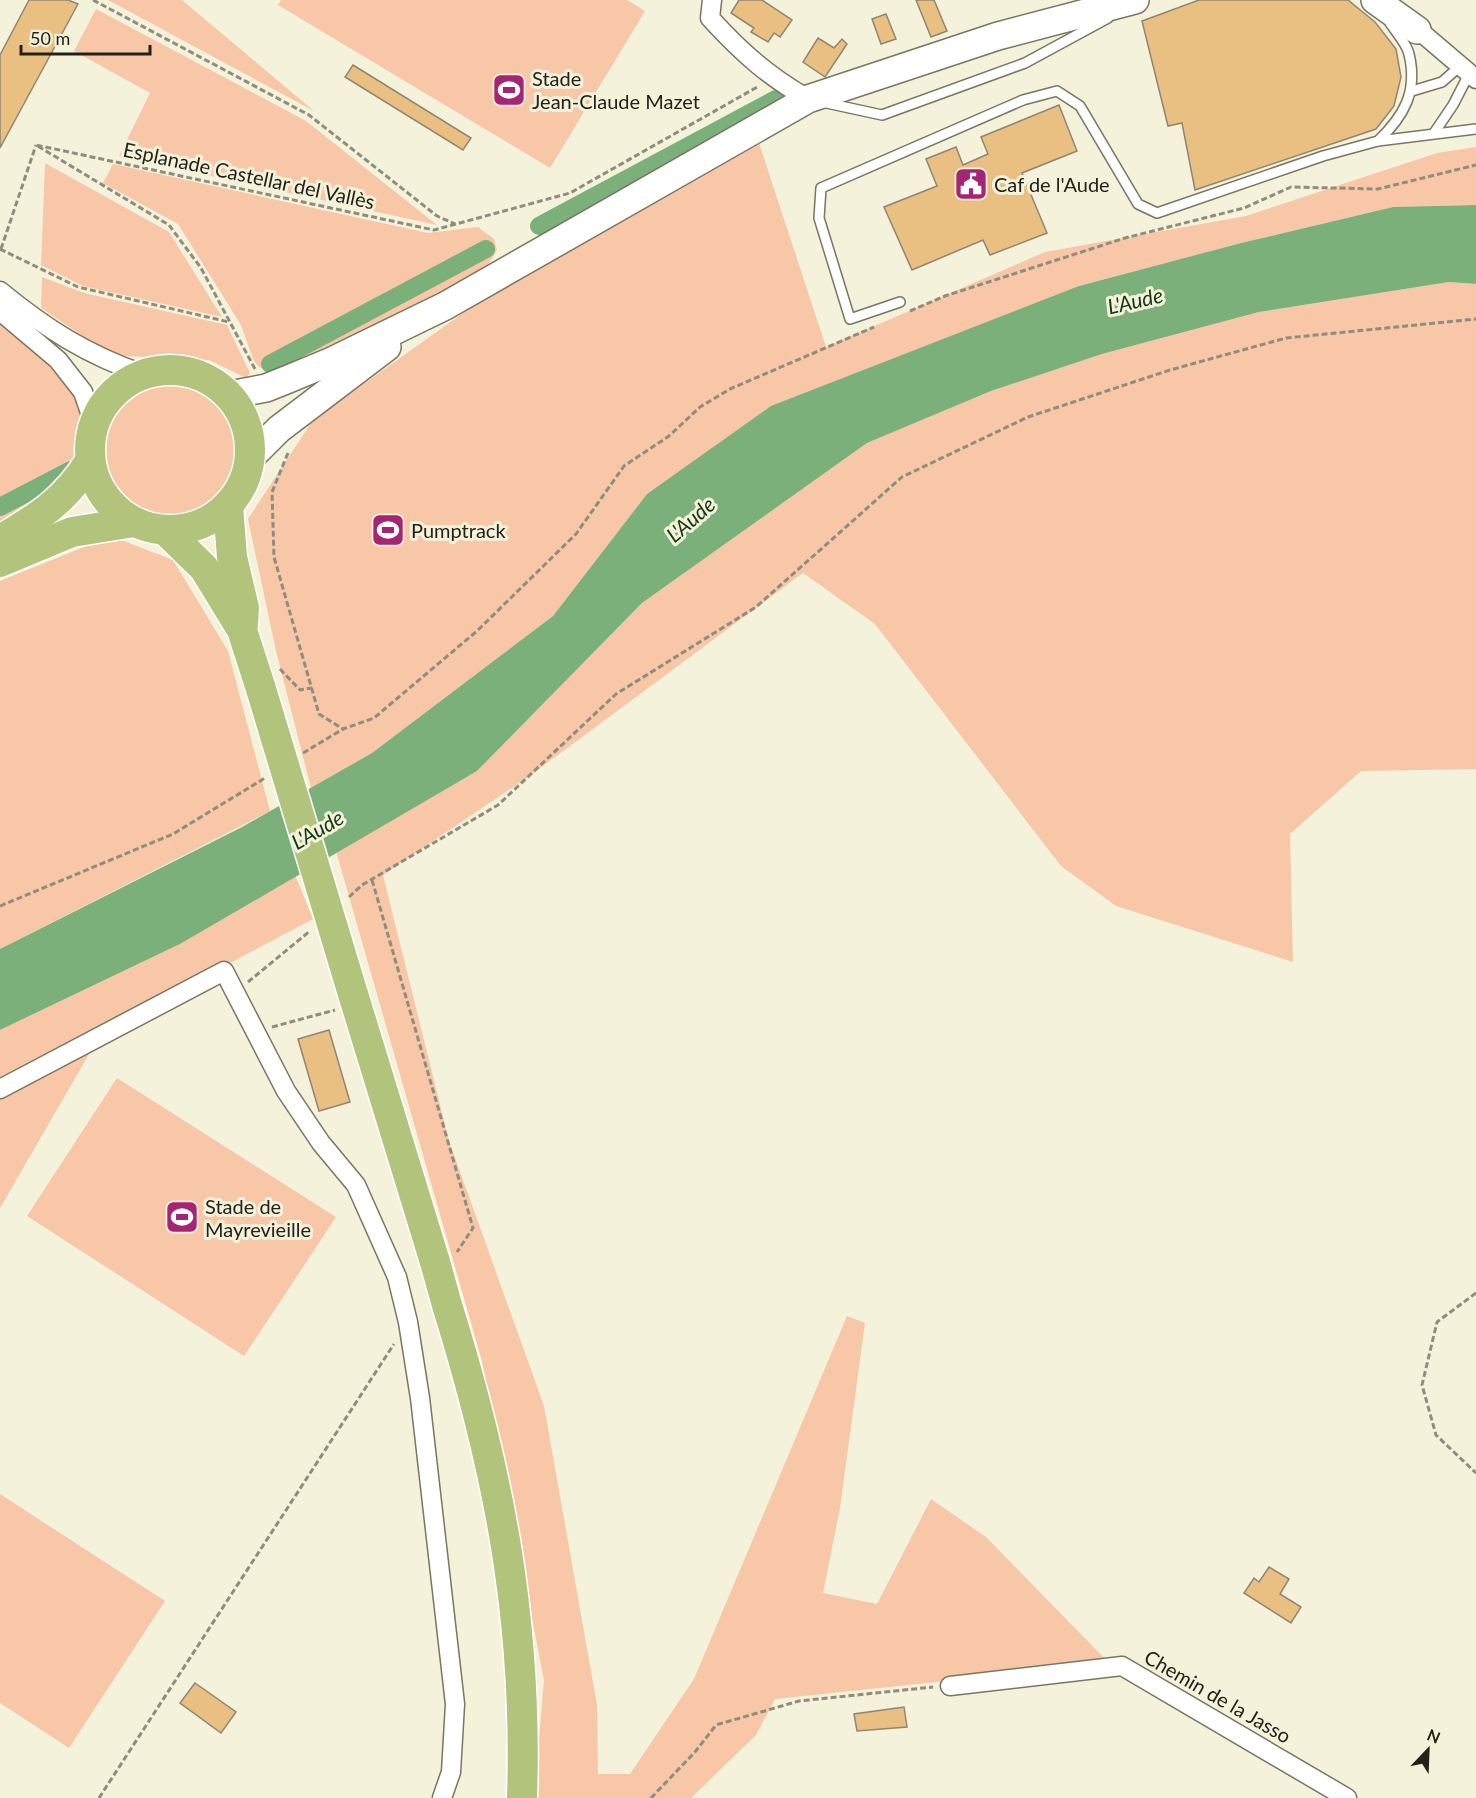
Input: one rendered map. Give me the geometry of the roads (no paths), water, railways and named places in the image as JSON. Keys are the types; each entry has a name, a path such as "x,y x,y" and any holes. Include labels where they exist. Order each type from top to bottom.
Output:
{"main road":[{"path":"998,36 1079,0"},
{"path":"1379,0 1417,30"},
{"path":"1409,0 1417,30"},
{"path":"229,395 266,388 332,361 445,306 808,99 998,36 1132,1"},
{"path":"250,458 284,425 445,306"},
{"path":"174,370 204,377 229,395 239,408 246,424 250,458 243,484 228,506 200,525 166,531 134,522 113,507 104,496 90,460 90,442 94,424 113,392 143,374 174,370"},
{"path":"0,540 56,504 80,478 90,460"},
{"path":"228,506 231,557 244,608 243,630"},
{"path":"0,562 72,532 134,522"},
{"path":"166,531 204,568 243,630 346,1001 444,1259 447,1305 488,1447 507,1544 521,1668 522,1798"}],"street":[{"path":"712,0 710,18 772,79 808,99"},
{"path":"1417,30 1468,73"},
{"path":"0,291 67,342 112,364 143,374"},
{"path":"0,311 58,360 83,392 94,424"},
{"path":"0,1089 224,972 286,1091 321,1143 356,1185 397,1277 408,1322 455,1704 451,1772 442,1798"},
{"name":"Chemin de la Jasso","path":"950,1686 1122,1666 1347,1798"}],"lane":[{"path":"1378,141 1394,126 1412,91 1409,53 1379,0"},
{"path":"808,99 882,115 1024,63 1107,19 1132,1"},
{"path":"1412,91 1468,73"},
{"path":"1434,133 1453,105 1468,73"},
{"path":"900,302 850,319 819,218 821,189 1023,100 1057,91 1080,106 1138,204 1157,213 1323,156 1378,141 1476,129"}],"water":[{"name":"L'Aude","path":"1476,205 1476,284 1449,282 1259,312 1102,354 991,391 867,443 642,603 477,771 180,944 0,1030 0,949 242,827 372,753 553,616 647,494 771,406 1079,286 1241,243 1393,207"}],"waterway":[{"path":"539,226 776,99"},
{"path":"270,364 486,249"},
{"path":"0,507 71,470"}],"place":[{"name":"Stade Jean-Claude Mazet","path":"509,90"},
{"name":"Caf de l'Aude","path":"971,184"},
{"name":"Pumptrack","path":"388,530"},
{"name":"Stade de Mayrevieille","path":"182,1217"}]}
